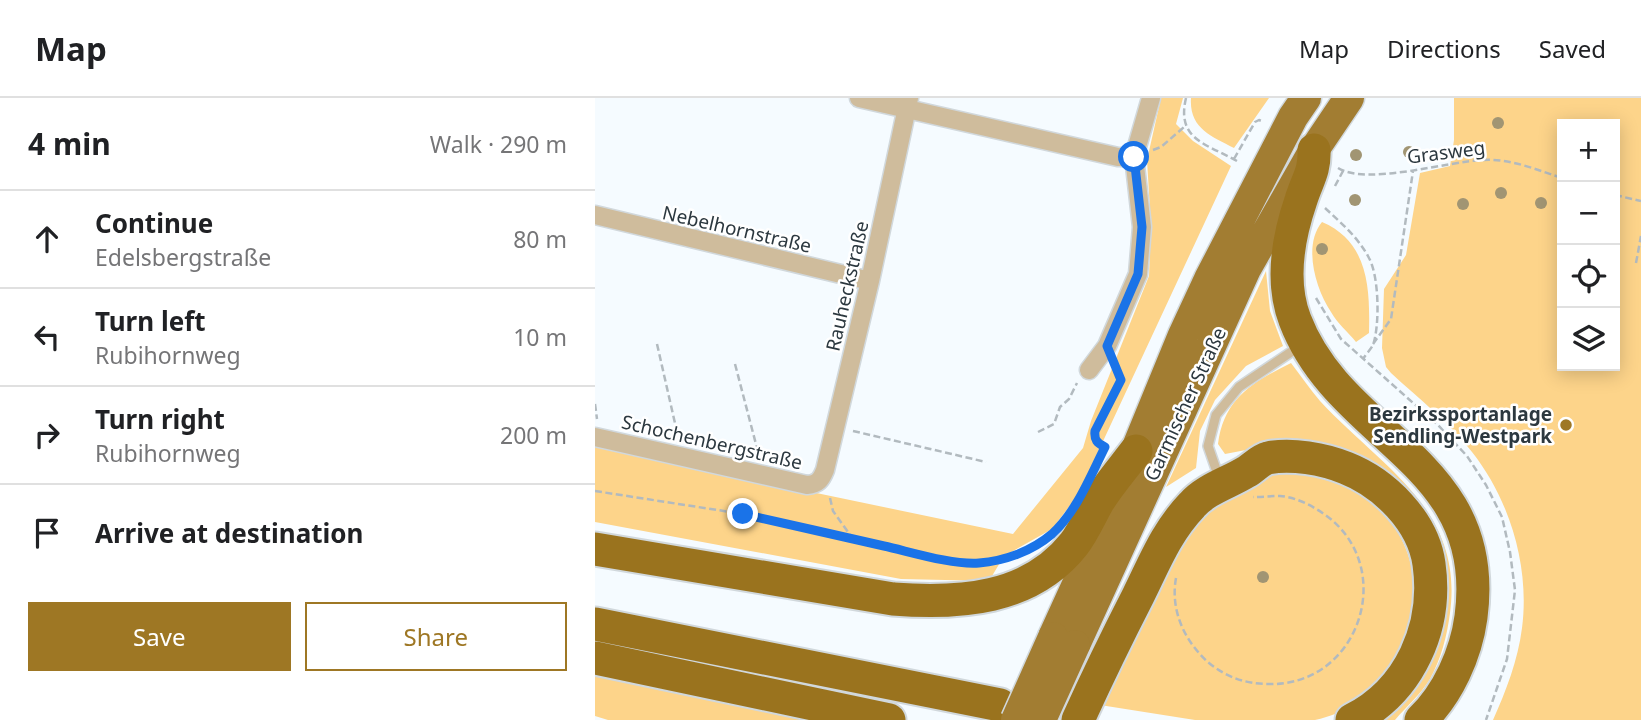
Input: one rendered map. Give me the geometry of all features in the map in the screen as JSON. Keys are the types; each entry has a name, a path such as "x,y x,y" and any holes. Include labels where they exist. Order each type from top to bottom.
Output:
{"highway":[{"name":"Garmischer Straße","path":"1041,720 1080,647 1111,566 1247,269 1293,117 1306,98"},
{"name":"Garmischer Straße","path":"1008,713 1080,647 1136,450 1183,335 1266,202 1323,157 1349,98"},
{"path":"1323,157 1314,169 1302,197 1289,239 1287,288 1291,307 1305,344 1321,369 1416,462 1448,499 1470,548 1473,602 1464,648 1441,695 1421,720"},
{"path":"595,549 894,599 937,602 980,598 1021,586 1054,564 1084,529 1099,500 1136,450"},
{"path":"1078,720 1080,647 1193,503 1266,458 1327,460 1374,482 1398,504 1419,536 1429,562 1427,615 1413,660 1403,679 1384,699 1352,720"},
{"path":"1056,720 1080,647 1102,616 1111,566"},
{"path":"595,624 1008,713"},
{"path":"595,659 882,718"}],"street":[{"path":"859,98 907,104 1118,158 1134,157"},
{"path":"1089,370 1107,346 1138,274 1142,227 1134,157 1151,98"},
{"name":"Rauheckstraße","path":"820,481 836,427 870,281 907,104"},
{"name":"Nebelhornstraße","path":"595,215 870,281"},
{"name":"Schochenbergstraße","path":"596,429 672,454 807,485 820,481"}],"lane":[{"path":"1217,472 1208,446 1216,415 1239,387 1305,344"}],"path":[{"path":"1186,98 1183,111 1185,127 1195,138 1236,160 1255,122 1259,120 1268,124"},
{"path":"1134,157 1161,148 1185,127"},
{"name":"Grasweg","path":"1323,157 1342,173 1375,174 1484,159 1521,164 1557,176"},
{"path":"1363,359 1391,319 1413,170"},
{"path":"1620,196 1641,201"},
{"path":"1323,207 1350,231 1370,261 1376,285 1377,310 1373,344"},
{"path":"1636,263 1641,236"},
{"path":"657,344 677,432 672,454"},
{"path":"1100,458 1105,447 1097,443 1094,438 1095,431 1121,380 1107,346"},
{"path":"735,364 757,447 752,472"},
{"path":"1038,432 1054,424 1060,407 1069,399 1075,386 1089,370"},
{"path":"595,404 596,429"},
{"path":"836,427 986,462"},
{"path":"595,491 743,514 931,557 976,563 1006,558 1040,542"},
{"path":"1178,568 1174,590 1179,622 1195,651 1220,672 1250,684 1283,685 1314,675 1338,657 1355,632 1364,604 1363,574 1353,546 1335,522 1311,505 1282,496 1252,497"},
{"path":"829,498 832,511 853,539"}],"shaded area":[{"path":"1161,98 1183,98 1176,124 1193,141 1231,166 1078,495 1052,529 1004,556 989,581 901,579 595,522 595,440 802,490 1013,534 1083,448 1091,421 1149,276 1151,226 1147,160"},
{"path":"1191,98 1269,98 1234,148 1203,130 1194,117"},
{"name":"Bezirkssportanlage Sendling-Westpark","path":"1454,98 1641,98 1641,720 1493,720 1511,675 1522,628 1523,582 1514,535 1497,491 1472,452 1454,431 1391,373 1386,367 1382,348 1384,289 1406,255 1420,173 1450,166 1454,140"},
{"path":"1322,222 1338,231 1349,242 1358,254 1363,269 1369,300 1369,333 1356,342 1333,316 1316,279 1313,242"},
{"path":"1266,271 1270,311 1283,346 1246,366 1215,400 1200,431 1196,468 1166,487"},
{"path":"1291,363 1320,401 1413,493 1431,518 1444,545 1451,577 1450,613 1443,647 1426,685 1395,720 1376,720 1415,680 1416,511 1272,445 1225,454 1218,444 1227,415 1243,393 1264,377"},
{"path":"1300,471 1336,479 1350,486 1385,514 1403,543 1413,574 1414,606 1408,637 1394,665 1374,690 1347,709 1315,720 1195,720 1100,705 1169,553 1218,496 1254,473"},
{"path":"595,674 804,720 608,720 595,716"}],"place":[{"name":"Bezirkssportanlage Sendling-Westpark","path":"1566,425"}],"route":[{"path":"743,514 931,557 976,563 1006,558 1029,549 1051,535 1080,498 1105,447 1097,443 1094,438 1095,431 1121,380 1107,346 1138,274 1142,227 1134,157"}]}
